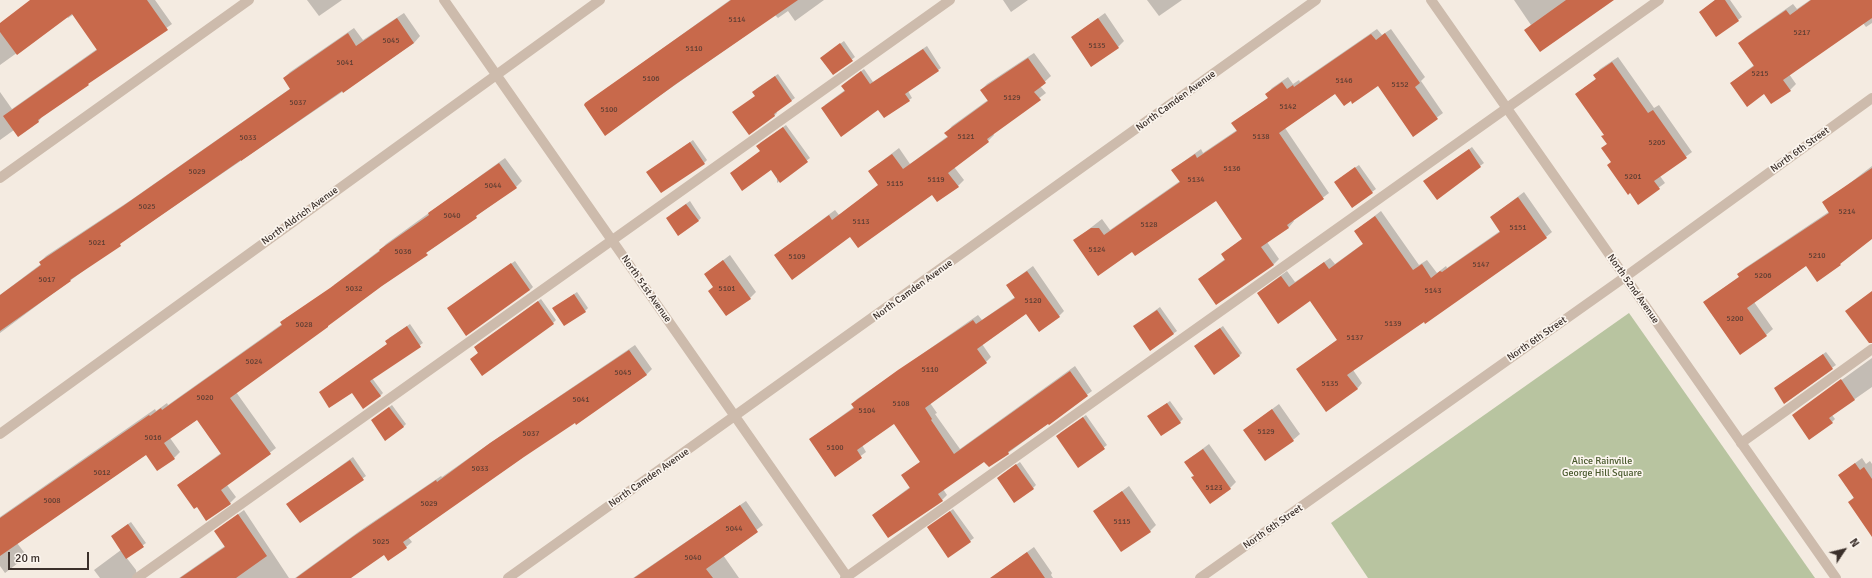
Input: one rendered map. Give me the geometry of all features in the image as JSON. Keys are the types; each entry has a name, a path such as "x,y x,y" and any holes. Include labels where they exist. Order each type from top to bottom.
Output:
{"street":[{"path":"0,178 249,0"},
{"name":"North 51st Avenue","path":"444,0 847,578"},
{"name":"North Aldrich Avenue","path":"0,434 600,0"},
{"path":"137,578 950,0"},
{"name":"North Camden Avenue","path":"508,578 1316,0"},
{"name":"North 52nd Avenue","path":"1431,0 1836,578"},
{"path":"847,578 1659,0"},
{"name":"North 6th Street","path":"1200,578 1625,277 1872,98"},
{"path":"1741,443 1872,349"}],"green space":[{"name":"Alice Rainville George Hill Square","path":"1629,313 1815,578 1368,578 1331,523"}],"building":[{"path":"30,0 147,0 168,30 88,84 89,85 38,120 39,122 18,137 3,116 97,50 72,14 17,55 0,32 0,23"},
{"path":"731,0 798,0 676,84 605,136 584,105 585,103"},
{"path":"1566,0 1614,0 1540,52 1524,30"},
{"path":"1715,0 1725,0 1739,21 1716,37 1699,12"},
{"path":"1811,0 1872,0 1872,18 1783,80 1791,91 1771,104 1764,94 1747,107 1730,83 1754,66 1738,43 1786,10 1790,15"},
{"path":"397,18 414,43 343,93 342,91 120,244 121,246 70,280 71,281 0,331 0,295 41,265 39,262 123,206 290,89 283,78 348,33 356,46"},
{"path":"1098,18 1119,48 1091,67 1071,37"},
{"path":"1385,33 1420,83 1415,87 1438,119 1413,137 1378,86 1352,104 1351,101 1344,106 1335,94 1279,133 1324,199 1287,225 1289,228 1261,247 1274,265 1216,305 1198,279 1225,260 1221,254 1242,239 1216,201 1135,256 1132,252 1098,276 1073,240 1091,228 1099,228 1104,235 1180,182 1171,170 1195,154 1197,158 1237,131 1231,123 1268,98 1265,94 1282,82 1287,89 1293,85 1294,87 1371,34 1376,40"},
{"path":"840,43 853,61 833,75 820,58"},
{"path":"923,49 939,71 905,94 910,101 884,118 878,110 841,137 821,108 845,91 841,86 861,71 870,84"},
{"path":"1028,58 1046,83 1034,92 1041,100 987,139 989,142 948,173 959,187 937,202 932,195 858,248 850,237 792,280 774,255 829,215 832,220 878,185 868,171 892,154 903,169 948,137 944,133 988,101 980,90"},
{"path":"1612,62 1648,113 1653,110 1687,158 1654,181 1660,189 1638,205 1630,193 1628,195 1607,165 1611,162 1601,148 1607,144 1601,136 1604,135 1575,94 1596,79 1593,75"},
{"path":"775,76 792,101 774,114 775,116 749,135 732,112 755,96 752,92"},
{"path":"783,127 808,162 780,183 771,170 742,191 730,173 760,151 756,146"},
{"path":"690,142 705,164 661,193 646,172"},
{"path":"1469,149 1481,167 1437,200 1423,181"},
{"path":"499,163 517,188 476,216 477,218 426,253 428,255 382,286 230,398 271,454 221,490 231,504 206,521 197,507 194,509 177,485 221,454 197,420 164,443 175,459 157,471 146,455 0,556 0,518 149,415 150,416 161,408 162,410 282,325 280,322 330,288 380,251 379,250 429,215 428,213"},
{"path":"1355,167 1373,193 1352,208 1334,182"},
{"path":"1872,168 1872,239 1840,264 1841,265 1817,282 1806,266 1747,308 1767,336 1740,355 1703,302 1739,277 1737,274 1829,213 1822,202"},
{"path":"1518,197 1547,238 1425,324 1424,322 1347,375 1358,389 1326,412 1296,369 1337,340 1310,301 1278,324 1257,293 1281,276 1289,287 1324,262 1329,269 1363,244 1354,231 1375,216 1413,270 1422,264 1431,278 1500,232 1490,217"},
{"path":"686,204 699,221 678,236 666,218"},
{"path":"723,260 751,299 726,316 708,291 713,287 704,274"},
{"path":"511,263 530,290 466,336 447,308"},
{"path":"1027,271 1060,317 1039,332 1026,314 977,349 987,363 925,408 932,419 931,420 954,454 1070,371 1088,396 1049,425 1048,424 1008,452 1009,454 989,467 984,462 938,494 943,501 888,538 872,515 910,488 901,475 920,462 894,424 857,450 862,458 835,477 809,439 854,408 851,404 898,370 973,320 976,324 1015,298 1006,285"},
{"path":"1872,291 1872,343 1869,343 1845,311"},
{"path":"574,294 586,312 564,326 552,308"},
{"path":"538,301 554,324 482,376 470,359 478,353 474,347"},
{"path":"1157,310 1174,334 1150,351 1133,326"},
{"path":"407,326 421,347 370,381 381,396 363,409 352,393 329,408 319,392 387,344 385,341"},
{"path":"1220,328 1240,356 1214,375 1194,346"},
{"path":"629,350 647,375 576,425 575,423 524,457 403,542 407,548 388,561 384,555 351,578 296,578 354,536 436,480 437,482 490,443"},
{"path":"1823,354 1833,369 1784,404 1774,388"},
{"path":"1841,379 1855,400 1829,418 1833,423 1809,440 1792,415"},
{"path":"1167,403 1181,423 1161,436 1147,416"},
{"path":"389,407 404,427 385,441 371,420"},
{"path":"1272,409 1294,441 1265,461 1243,430"},
{"path":"1083,417 1105,449 1078,468 1056,436"},
{"path":"1203,449 1231,489 1210,504 1191,477 1194,476 1184,462"},
{"path":"350,460 364,480 300,523 286,504"},
{"path":"1855,463 1860,470 1864,467 1872,479 1872,537 1848,502 1854,498 1838,475"},
{"path":"1016,464 1034,489 1014,503 997,478"},
{"path":"1122,491 1151,532 1121,552 1093,511"},
{"path":"740,505 758,532 706,569 713,578 634,578"},
{"path":"950,511 971,542 948,558 927,527"},
{"path":"238,514 267,556 236,578 180,578 225,547 214,531"},
{"path":"128,524 144,547 126,559 111,536"},
{"path":"1027,552 1045,578 990,578"}]}
